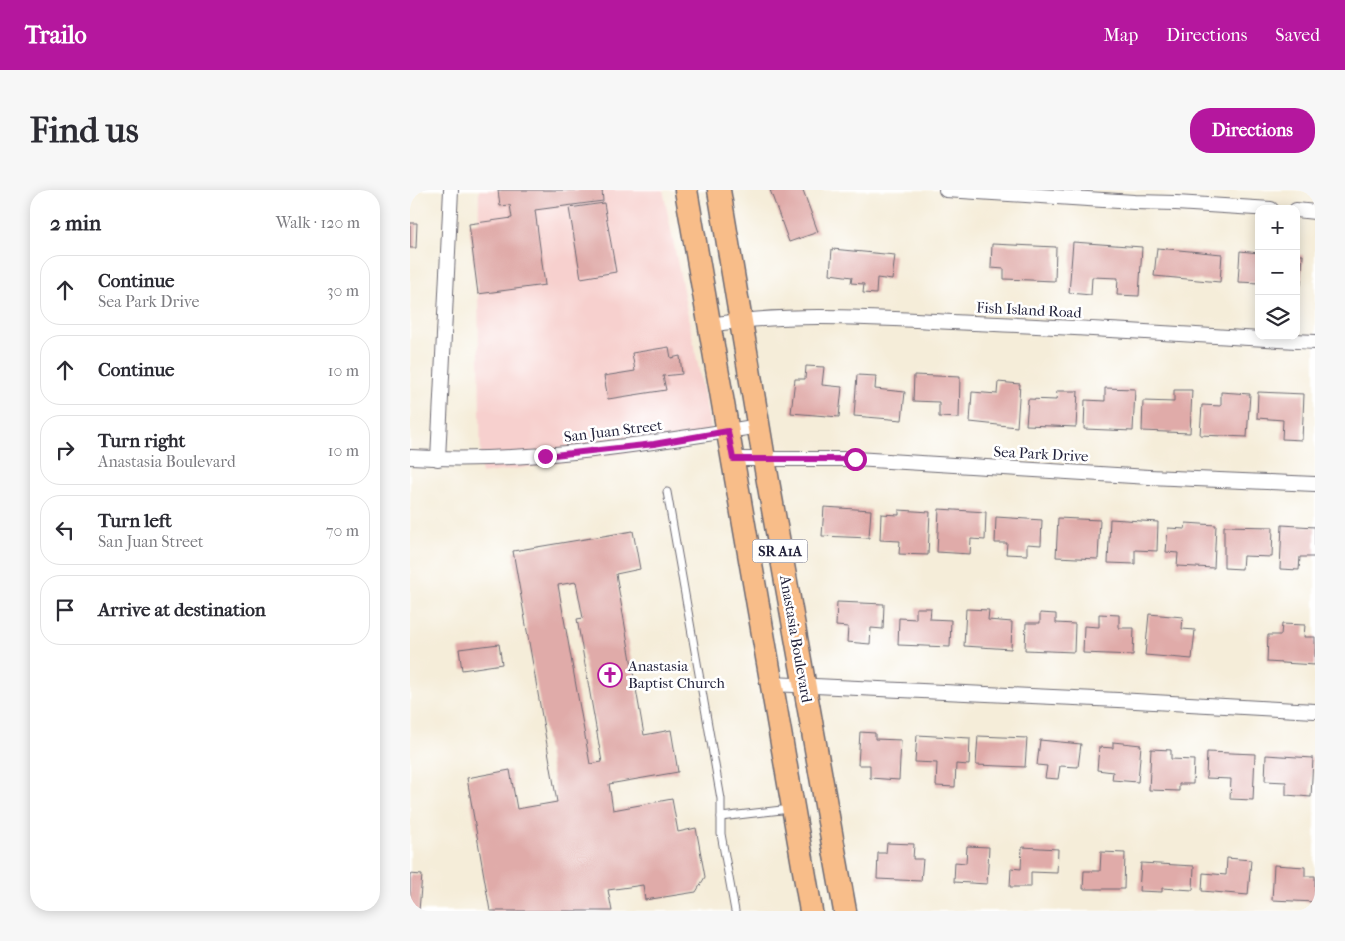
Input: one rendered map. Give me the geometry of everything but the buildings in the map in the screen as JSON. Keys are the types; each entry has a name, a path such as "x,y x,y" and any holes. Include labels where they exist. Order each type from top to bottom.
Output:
{"main road":[{"name":"Anastasia Boulevard","path":"686,190 811,911"},
{"name":"Anastasia Boulevard","path":"719,190 764,459 844,911"}],"street":[{"path":"946,190 1255,208"},
{"path":"438,459 447,191"},
{"path":"1300,210 1315,212"},
{"name":"Fish Island Road","path":"710,326 742,320 837,317 1004,324 1315,342"},
{"name":"San Juan Street","path":"410,457 438,459 545,456 654,444 760,426"},
{"name":"Sea Park Drive","path":"733,459 855,459 1149,477 1315,484"},
{"path":"772,684 1315,711"}],"lane":[{"path":"666,492 721,800 721,834 735,911"},
{"path":"721,817 794,809"}],"shaded area":[{"path":"479,190 663,190 713,440 481,474 478,288"}],"place":[{"name":"Anastasia Baptist Church","path":"610,675"}],"route":[{"path":"545,456 654,444 728,431 733,459 855,459"}]}
